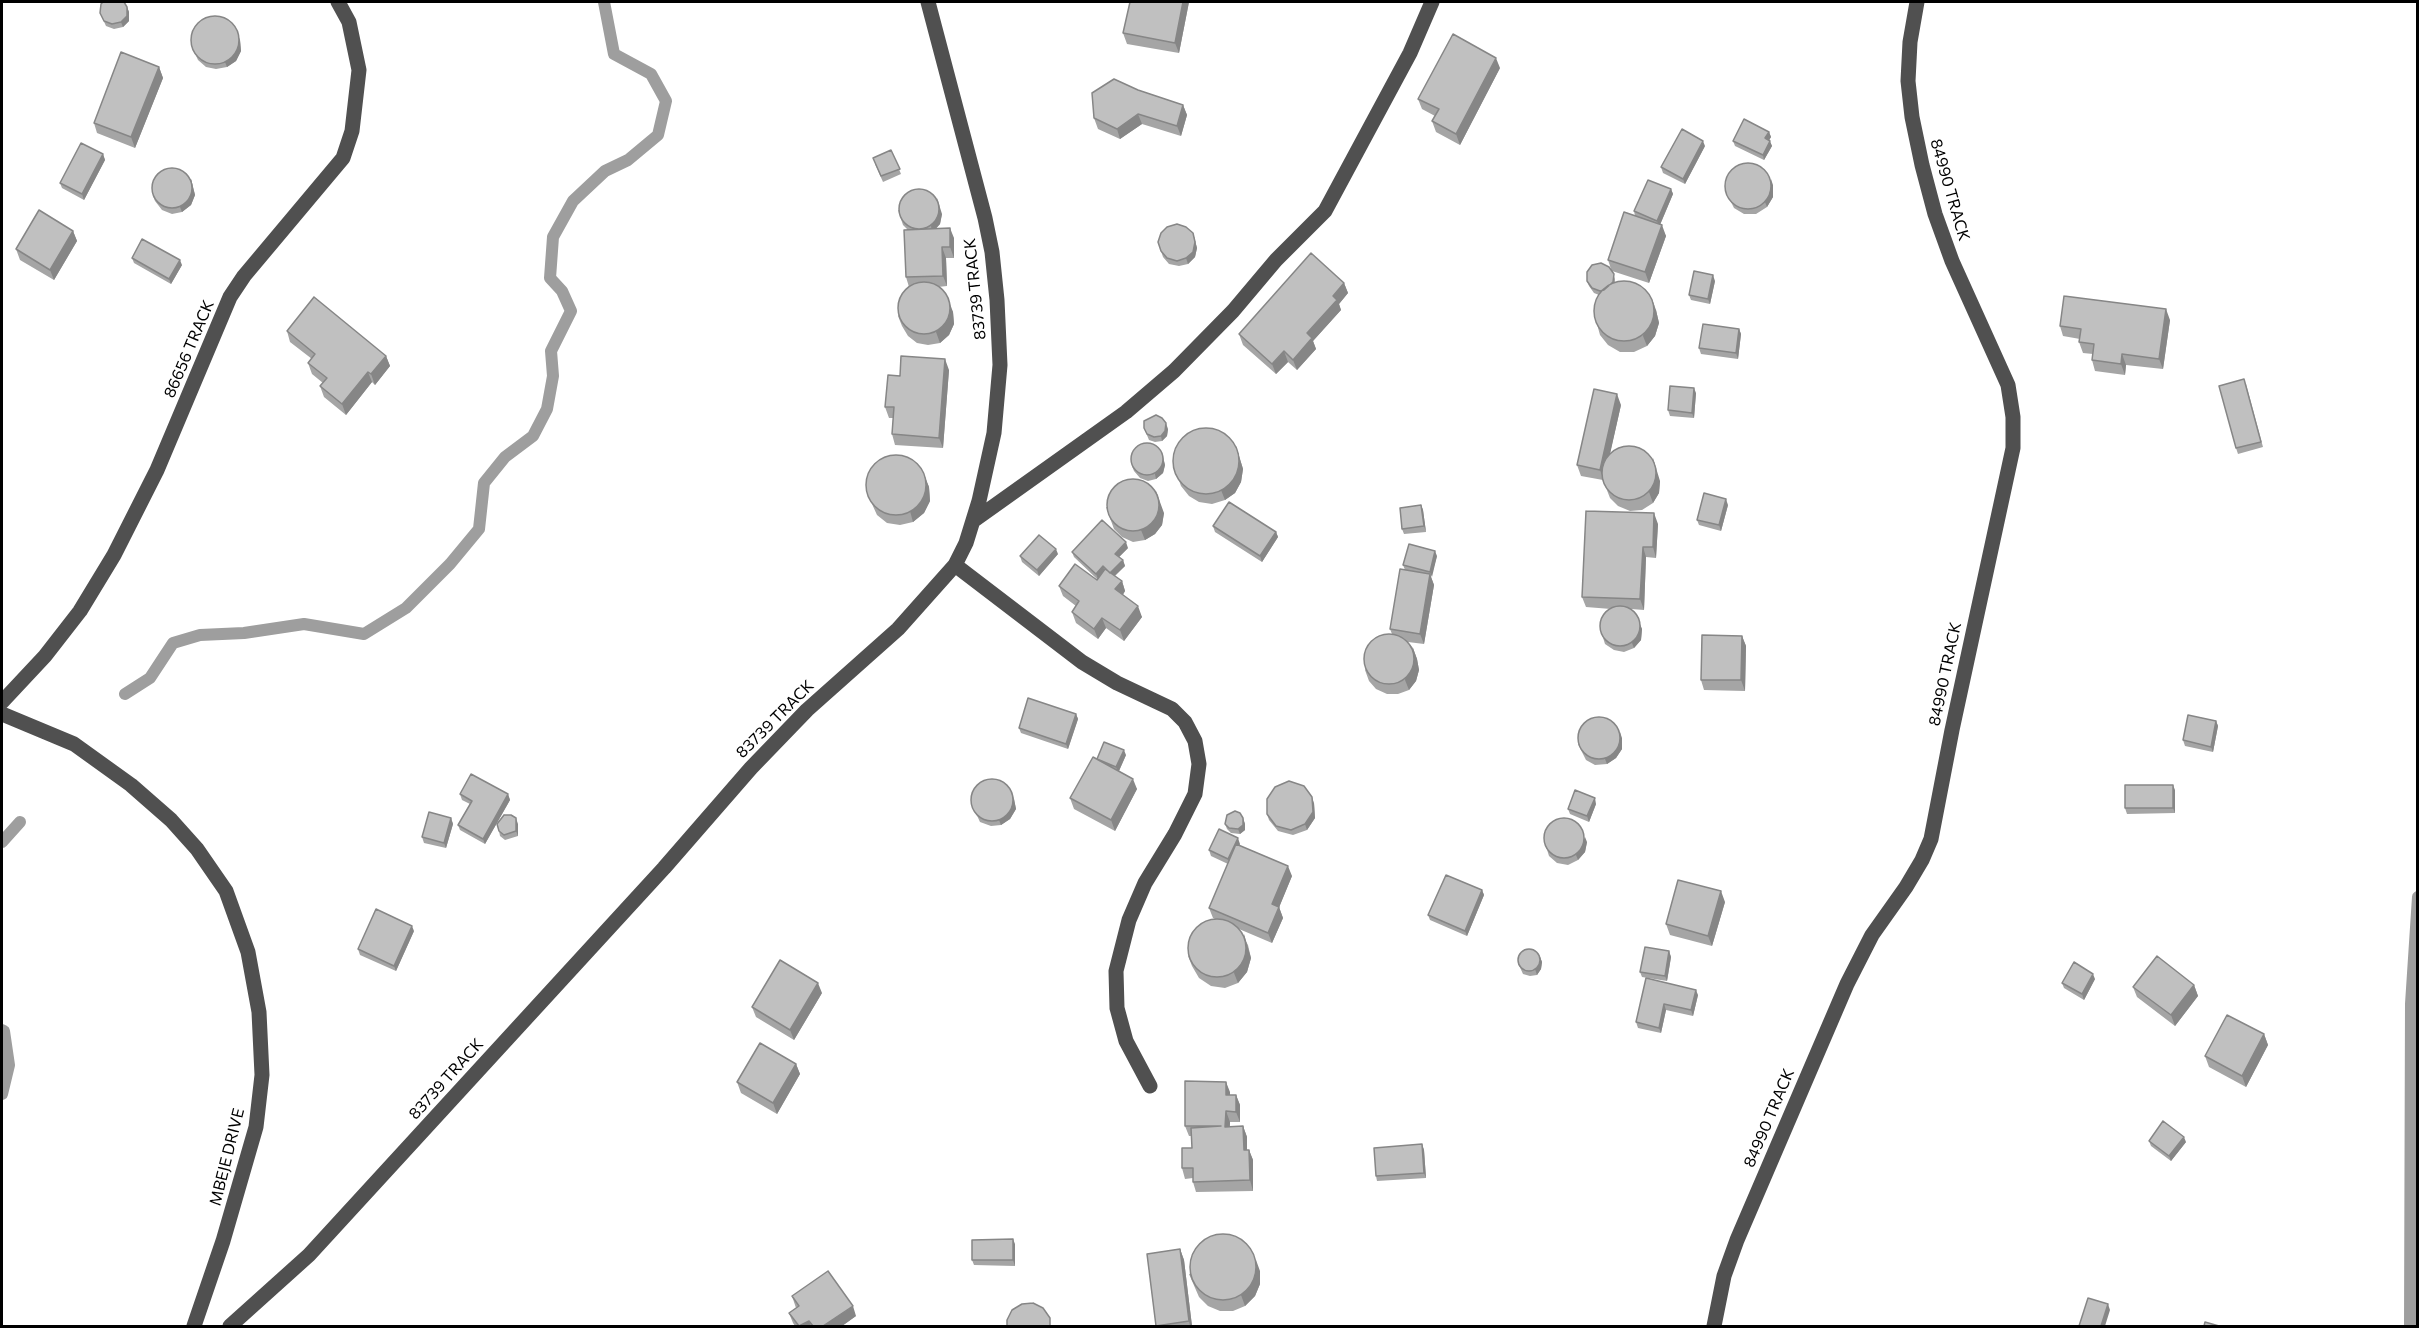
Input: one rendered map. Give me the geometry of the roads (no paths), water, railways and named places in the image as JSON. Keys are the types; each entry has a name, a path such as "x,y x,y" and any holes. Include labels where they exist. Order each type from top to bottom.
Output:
{"street":[{"name":"86656 TRACK","path":"2,702 45,656 80,611 114,555 157,470 230,297 244,276 343,158 352,131 359,70 349,22 338,2"},
{"name":"83739 TRACK","path":"230,1326 309,1255 664,868 751,768 807,710 898,629 955,565 966,543 973,521 994,433 1000,365 997,300 992,252 985,218 928,2"},
{"path":"973,521 1126,412 1174,371 1325,211 1410,53 1432,2"},
{"name":"84990 TRACK","path":"1714,1326 1724,1276 1737,1240 1847,984 1872,934 1922,860 1931,839 1956,707 2013,448 2013,417 2008,385 1952,261 1935,214 1922,165 1912,117 1908,81 1910,42 1917,2"},
{"path":"955,565 1082,663 1172,710 1185,722 1195,741 1199,764 1195,794 1175,834 1145,883 1129,920 1116,971 1118,1008 1126,1041 1150,1086"},
{"name":"MBEJE DRIVE","path":"2,714 74,744 131,785 171,820 197,849 226,891 248,952 259,1012 261,1043 262,1075 256,1127 223,1241 194,1326"}],"waterway":[{"path":"125,694 150,678 173,643 200,635 244,633 304,624 364,634 406,608 450,564 479,529 484,483 505,457 533,436 547,409 553,376 551,351 571,311 562,291 550,278 553,237 573,201 605,171 628,160 658,135 666,101 651,74 614,54 604,2"},
{"path":"2,842 20,822"},
{"path":"2410,1326 2411,1004 2418,897"},
{"path":"2,1030 9,1065 2,1094"}]}
